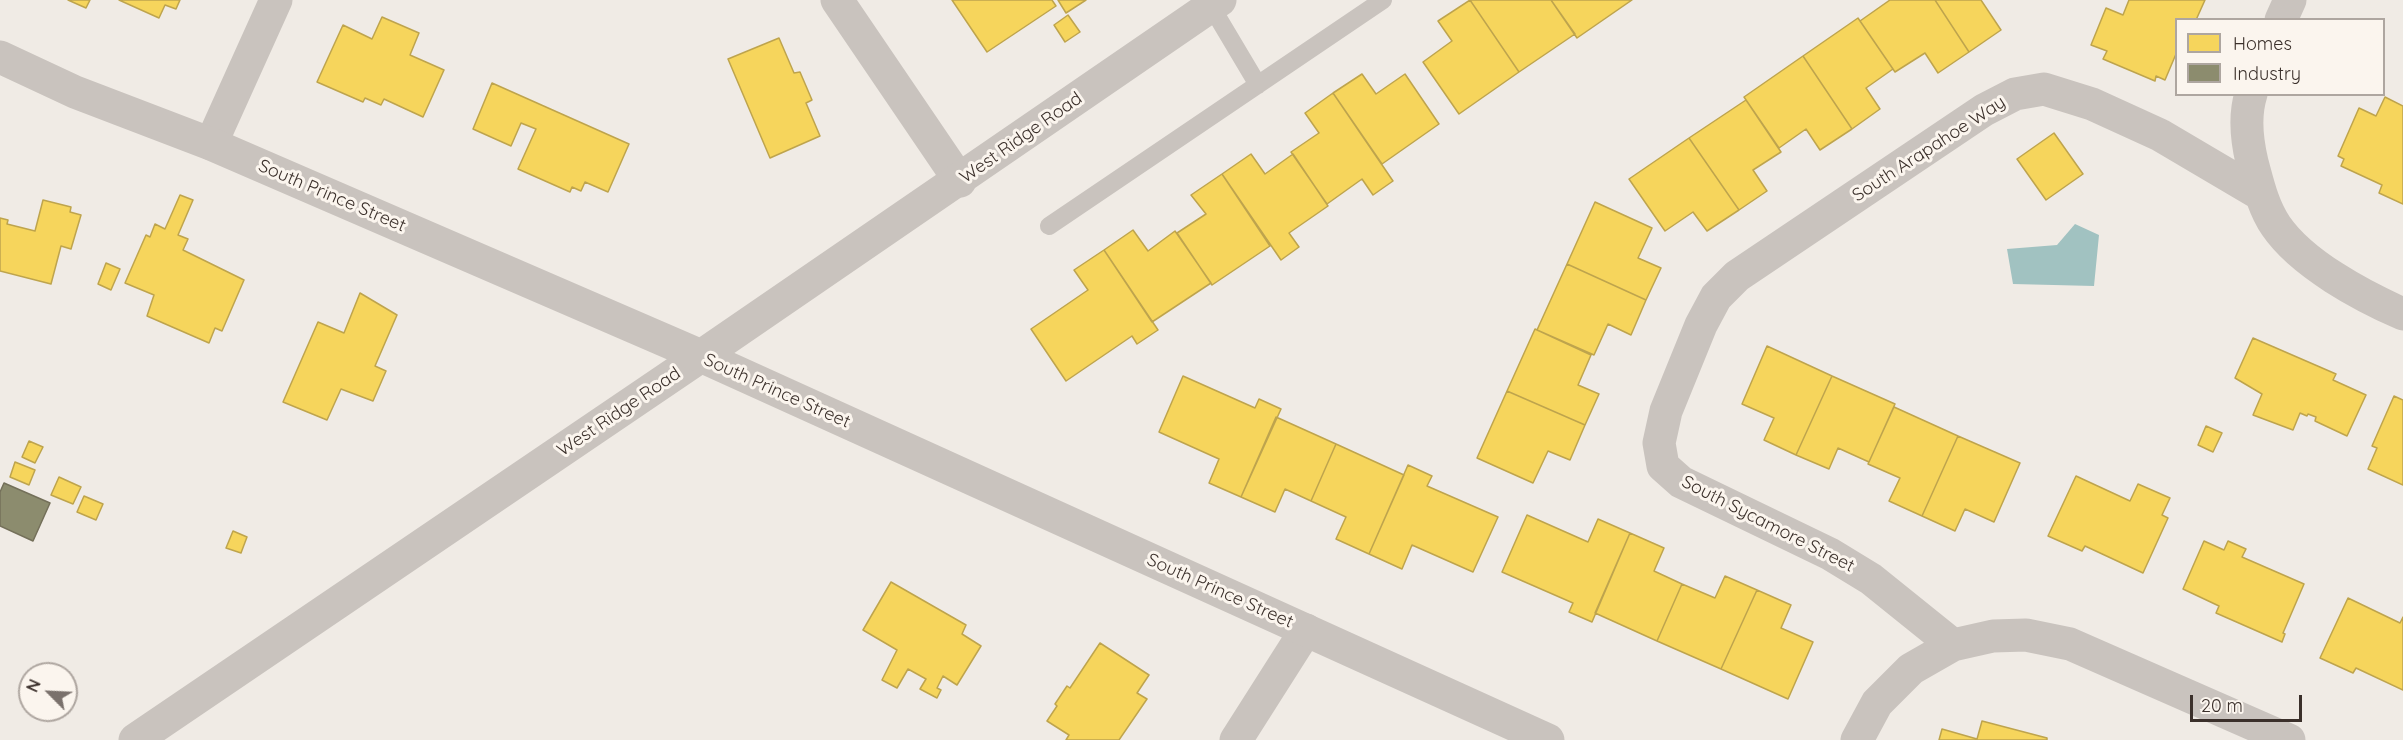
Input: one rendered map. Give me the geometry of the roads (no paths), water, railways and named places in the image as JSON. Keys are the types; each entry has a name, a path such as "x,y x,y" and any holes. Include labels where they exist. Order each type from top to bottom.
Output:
{"street":[{"path":"211,144 276,0"},
{"path":"837,0 960,181"},
{"path":"2282,18 2290,0"},
{"name":"West Ridge Road","path":"135,740 960,181 1216,3"},
{"name":"South Prince Street","path":"0,57 75,92 211,144 701,356 1548,740"},
{"name":"South Arapahoe Way","path":"1737,276 1984,110 2015,94 2044,89 2092,104 2160,135 2260,194"},
{"path":"2250,96 2247,106 2248,145 2260,194 2276,226 2298,250 2336,278 2403,314"},
{"name":"South Sycamore Street","path":"1737,276 1716,297 1701,326 1666,411 1659,443 1662,466 1681,482 1830,554 1871,579 1953,645"},
{"path":"1236,740 1306,630"},
{"path":"1857,740 1877,703 1911,669 1953,645 1993,636 2026,635 2070,644 2289,740"}],"lane":[{"path":"1049,226 1383,0"},
{"path":"1216,3 1258,85"}],"water":[{"path":"2075,224 2099,235 2094,286 2013,284 2007,249 2057,245"}]}
